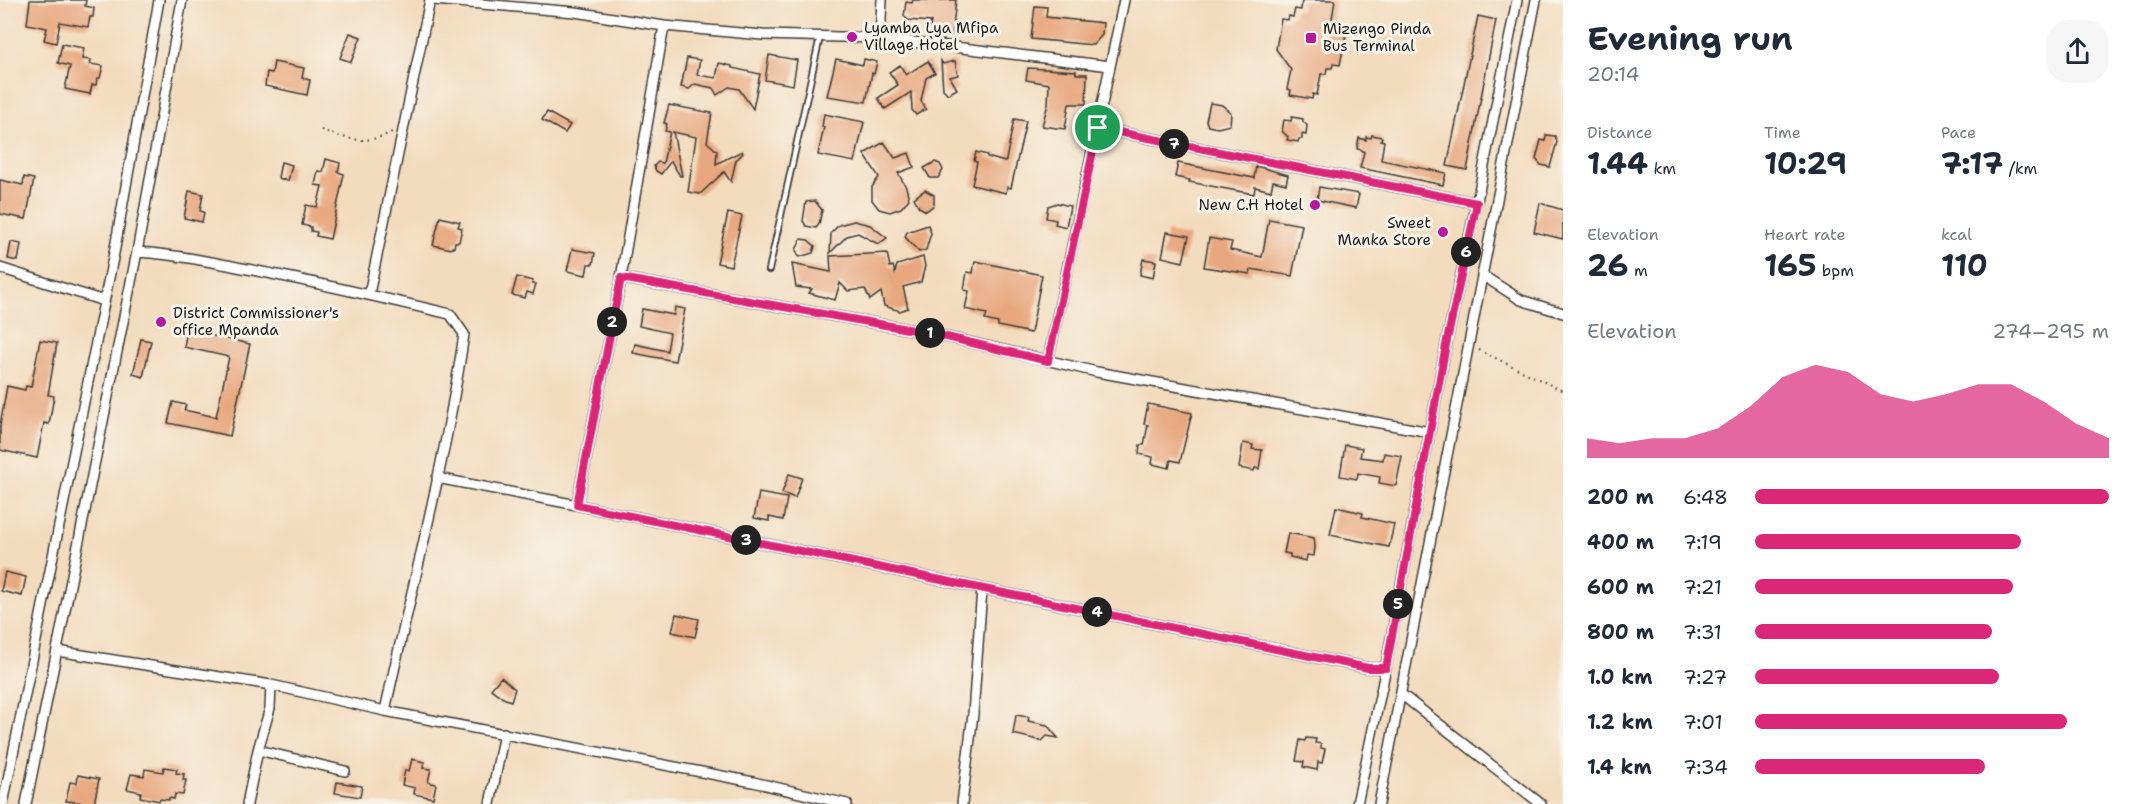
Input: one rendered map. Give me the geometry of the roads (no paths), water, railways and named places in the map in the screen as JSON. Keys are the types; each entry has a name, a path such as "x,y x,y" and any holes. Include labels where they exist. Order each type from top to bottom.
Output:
{"street":[{"path":"3,804 104,301 159,0"},
{"path":"26,804 137,252 182,0"},
{"path":"369,294 432,0 575,12 664,26 762,35 880,38 1110,66"},
{"path":"575,0 575,12"},
{"path":"880,38 882,0"},
{"path":"1048,361 1124,0"},
{"path":"1357,804 1386,668 1446,345 1517,0"},
{"path":"1379,804 1536,0"},
{"path":"577,505 621,278 664,26"},
{"path":"1098,128 1477,203"},
{"path":"137,252 200,259 369,294 450,315 464,334 437,478 385,711"},
{"path":"0,268 104,301"},
{"path":"1482,275 1521,300 1563,313"},
{"path":"621,278 930,333 1048,361 1229,397 1430,432"},
{"path":"437,478 1188,629 1368,668 1386,668"},
{"path":"962,804 982,589"},
{"path":"57,651 271,685 385,711 753,782 847,804"},
{"path":"248,804 258,750 270,708 271,685"},
{"path":"1401,694 1541,804"},
{"path":"490,804 504,733"},
{"path":"258,750 345,771"}],"lane":[{"path":"769,270 820,38"}],"place":[{"name":"Lyamba Lya Mfipa Village Hotel","path":"852,37"},
{"name":"Mizengo Pinda Bus Terminal","path":"1311,38"},
{"name":"New C.H Hotel","path":"1315,205"},
{"name":"Sweet Manka Store","path":"1443,232"},
{"name":"District Commissioner's office Mpanda","path":"161,322"}]}
